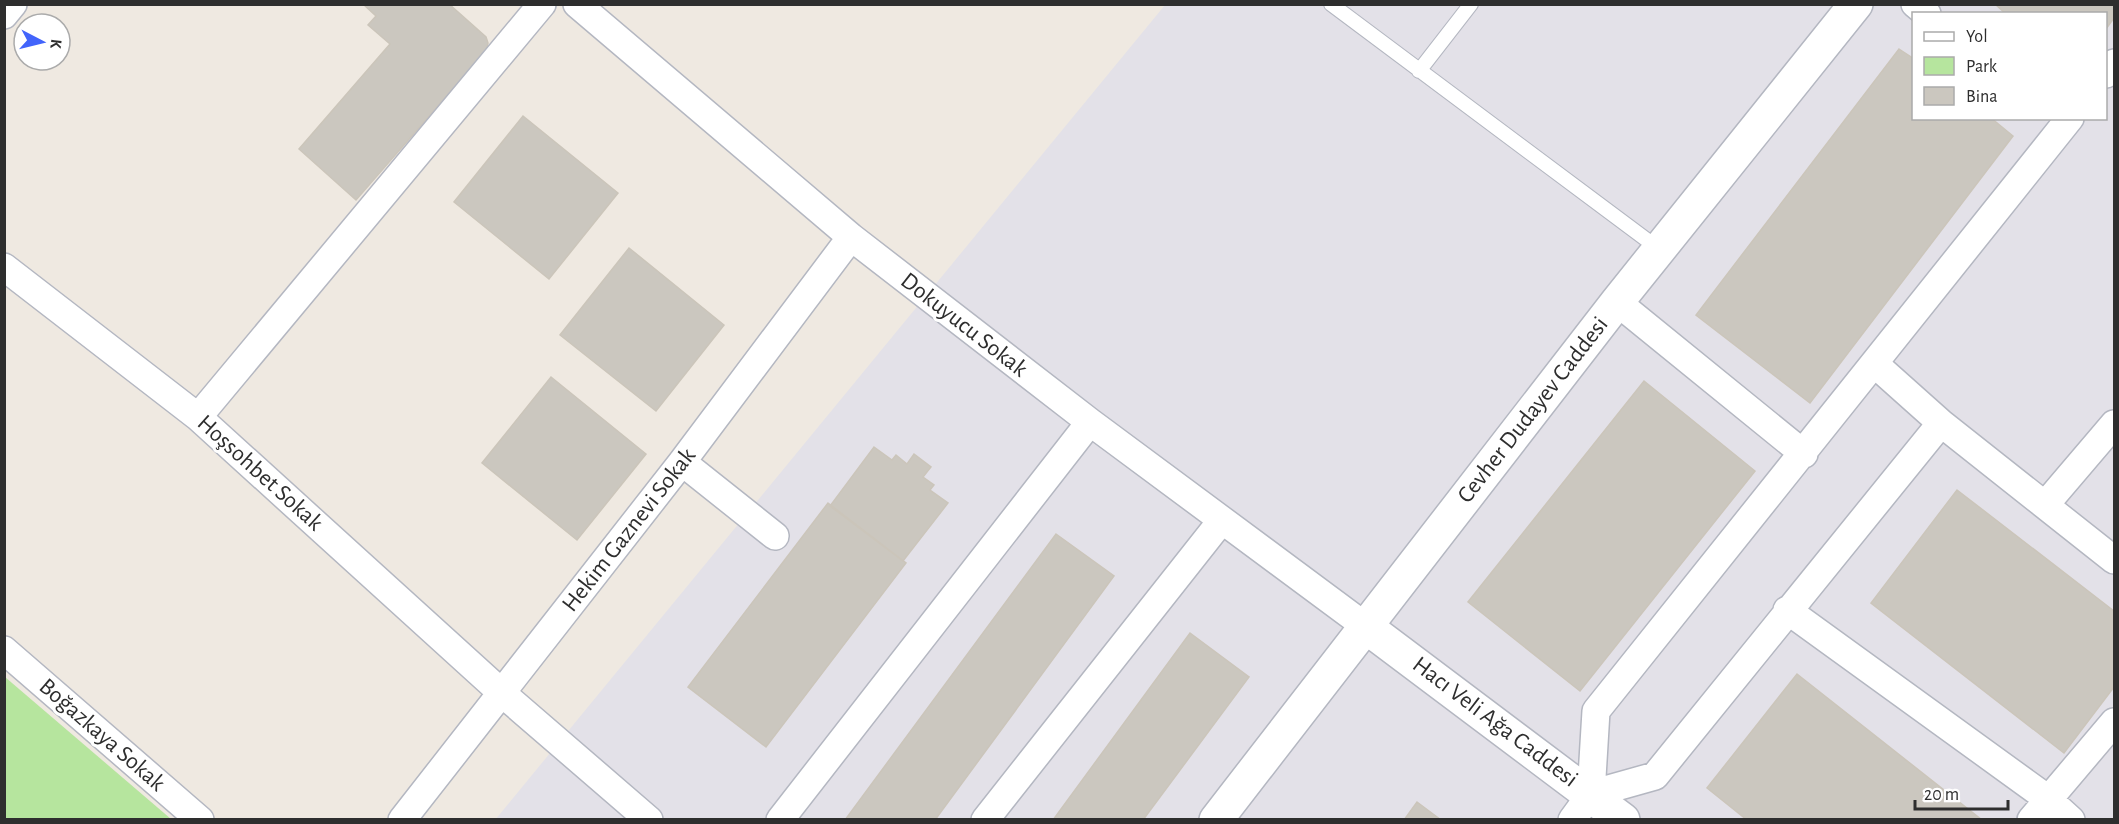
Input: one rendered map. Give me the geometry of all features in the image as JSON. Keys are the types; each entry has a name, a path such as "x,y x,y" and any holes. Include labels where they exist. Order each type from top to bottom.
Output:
{"street":[{"path":"4,15 13,4"},
{"path":"198,417 542,4"},
{"name":"Dokuyucu Sokak","path":"577,4 851,237 1090,422 1365,626"},
{"name":"Cevher Dudayev Caddesi","path":"1216,819 1617,302 1856,4"},
{"path":"1582,807 1596,711 1876,365 2068,120"},
{"name":"Hekim Gaznevi Sokak","path":"402,819 682,462 851,237"},
{"name":"Hoşsohbet Sokak","path":"4,267 198,417 502,694 648,819"},
{"path":"1617,302 1804,454"},
{"path":"1876,365 1941,423 2115,560"},
{"path":"780,819 1090,422"},
{"path":"1582,807 1656,776 1787,610 1941,423"},
{"path":"2045,505 2115,424"},
{"path":"682,462 776,536"},
{"path":"985,819 1222,520"},
{"path":"1787,610 2048,799 2071,819"},
{"name":"Hacı Veli Ağa Caddesi","path":"1365,626 1582,807 1623,819"},
{"name":"Boğazkaya Sokak","path":"4,650 200,819"},
{"path":"2031,819 2115,722"}],"lane":[{"path":"1331,4 1659,249"},
{"path":"1419,71 1471,4"}],"shaded area":[{"path":"1165,5 2114,5 2114,819 495,820"}],"green space":[{"path":"5,677 171,819 5,819"}],"building":[{"path":"363,4 449,4 486,37 488,43 486,51 356,200 299,149 390,44 368,25 376,16"},
{"path":"1995,4 2114,4 2114,18 2107,28 2107,12 2004,12"},
{"path":"1899,49 1912,58 1912,120 1993,120 2013,136 1810,403 1696,315"},
{"path":"523,116 618,193 549,279 454,202"},
{"path":"629,248 724,325 656,411 560,335"},
{"path":"551,377 646,454 577,540 482,463"},
{"path":"1644,381 1755,471 1580,691 1468,602"},
{"path":"874,447 892,460 896,455 907,464 914,454 931,467 923,477 934,485 930,490 948,503 903,561 830,506"},
{"path":"1957,490 2114,611 2114,687 2064,753 1871,603"},
{"path":"828,503 906,563 766,747 688,687"},
{"path":"1056,534 1114,576 935,820 845,820"},
{"path":"1190,633 1249,677 1143,820 1053,820"},
{"path":"1797,674 1982,820 1747,820 1707,788"},
{"path":"1417,802 1441,820 1404,820"}]}
